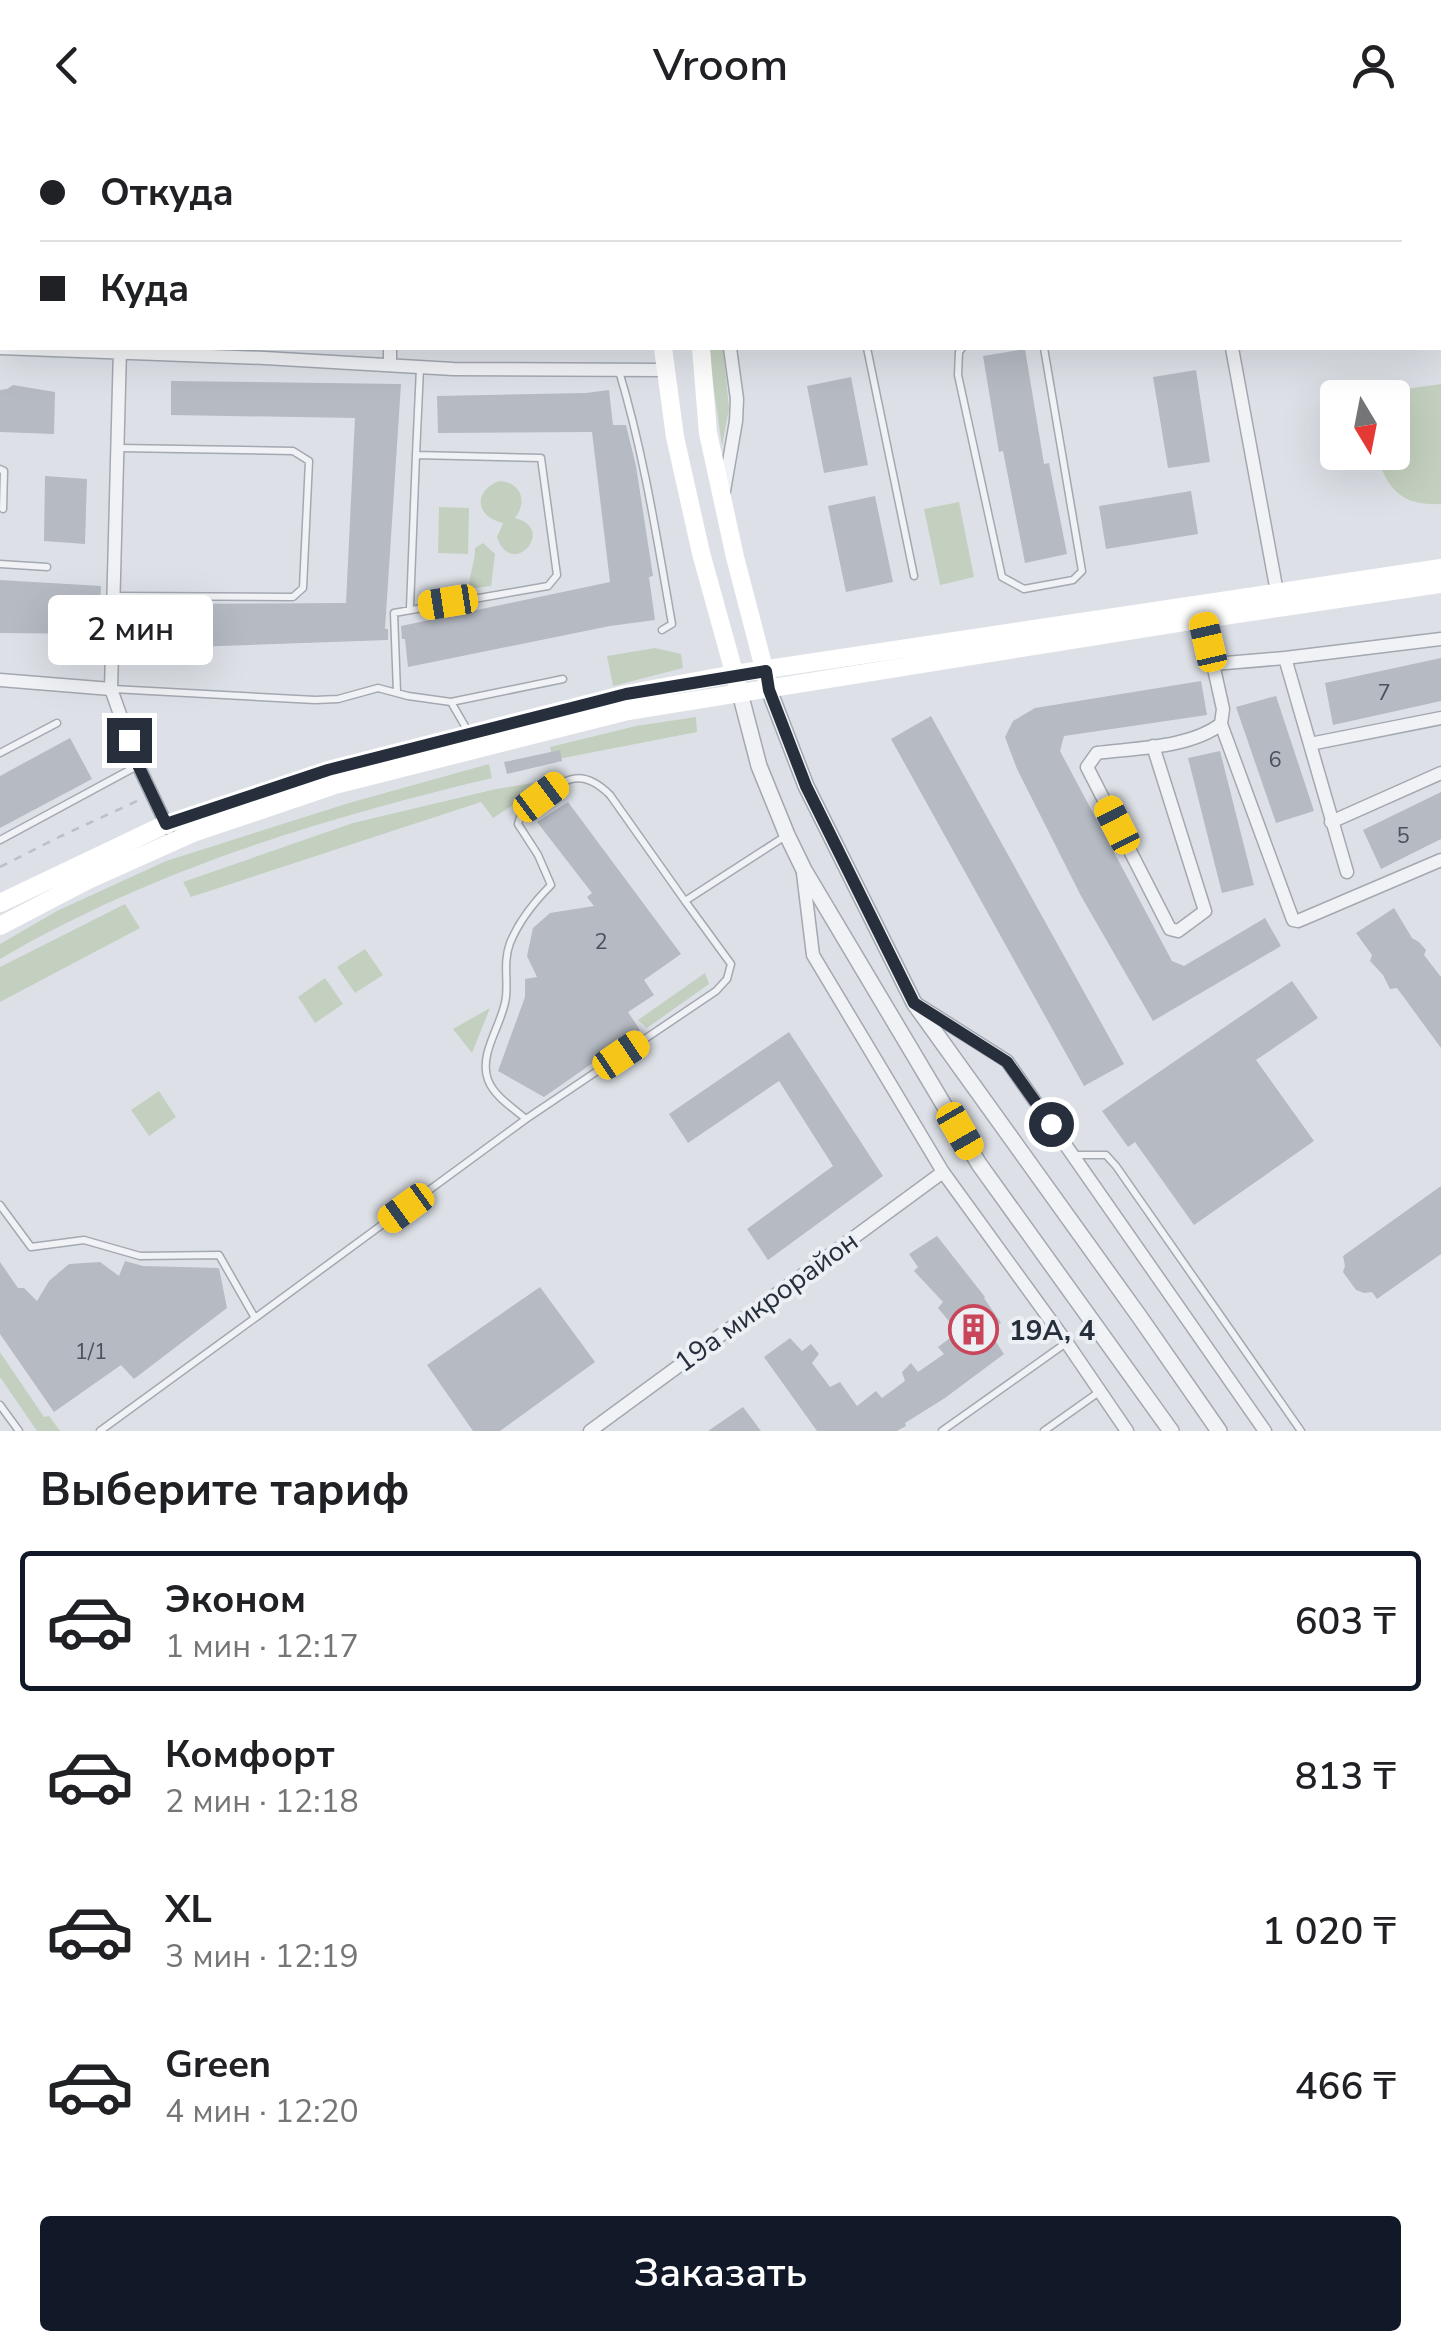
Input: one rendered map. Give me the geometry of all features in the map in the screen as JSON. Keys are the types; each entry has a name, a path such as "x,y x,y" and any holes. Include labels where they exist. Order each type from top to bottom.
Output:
{"main road":[{"path":"663,350 675,436 700,553 737,684"},
{"path":"701,350 708,433 769,690"},
{"path":"0,926 88,880 175,842 336,785 737,684 766,671 1441,568"},
{"path":"0,904 166,824 328,770 626,694 737,684 769,690 1441,584"}],"street":[{"path":"175,842 138,765 111,689 120,350 265,353 390,365 665,370"},
{"path":"390,350 390,365"},
{"path":"722,498 736,410 730,350"},
{"path":"1232,350 1276,592"},
{"path":"1203,619 1223,709 1221,724 1293,920 1441,860"},
{"path":"1214,664 1441,639"},
{"path":"1285,658 1348,872"},
{"path":"0,680 111,689"},
{"path":"737,684 759,766 802,865 979,1164 1171,1431"},
{"path":"769,690 806,786 914,1003 1219,1431"},
{"path":"1310,744 1441,718"},
{"path":"1153,746 1206,912 1178,932 1170,930 1087,766 1096,753 1208,734 1221,724"},
{"path":"1331,822 1441,773"},
{"path":"802,865 814,955 943,1172 1127,1431"},
{"path":"914,1003 1007,1062 1265,1431"},
{"name":"19а микрорайон","path":"590,1431 943,1172"}],"lane":[{"path":"867,350 914,576"},
{"path":"960,350 958,374 1002,578 1024,589 1073,580 1082,571 1044,350"},
{"path":"410,608 420,366"},
{"path":"619,370 646,475 672,624 662,630"},
{"path":"114,596 293,597 303,588 308,462 293,451 118,448"},
{"path":"397,692 394,612 548,586 556,574 542,458 416,455"},
{"path":"0,469 4,470 5,478 3,509"},
{"path":"0,564 47,567"},
{"path":"111,689 315,700 338,699 378,688 451,702 563,678"},
{"path":"451,702 469,734"},
{"path":"0,753 58,723"},
{"path":"0,840 138,765"},
{"path":"100,1431 526,1118 716,991 727,979 731,964 610,796 596,781 580,778 561,782 521,812 518,824 538,855 551,886 518,925 510,943 506,996 485,1067 489,1084 504,1102 526,1118"},
{"path":"685,902 787,835"},
{"path":"1073,1155 1106,1155 1116,1166 1301,1431"},
{"path":"0,1205 31,1248 84,1240 140,1256 219,1255 255,1318"},
{"path":"942,1431 1067,1343"},
{"path":"1044,1431 1100,1392"},
{"path":"0,1405 17,1430"}],"path":[{"path":"0,867 152,795"}],"green space":[{"path":"708,350 723,350 729,408 722,446"},
{"path":"1441,384 1441,504 1406,498 1391,485 1383,470 1410,470 1410,388"},
{"path":"499,481 517,489 521,505 515,518 532,532 532,540 520,553 504,549 497,537 503,523 487,515 481,504 484,491"},
{"path":"959,502 974,577 940,585 924,509"},
{"path":"439,507 469,508 468,554 438,553"},
{"path":"483,543 495,554 491,586 469,589 475,548"},
{"path":"655,648 681,654 683,668 613,686 607,656"},
{"path":"696,717 697,732 553,760 550,747 636,726"},
{"path":"489,764 492,778 364,811 239,850 117,899 0,959 0,944 57,911 166,861"},
{"path":"552,780 493,818 481,802 191,897 183,882 353,823 496,789"},
{"path":"125,904 140,928 0,1002 0,967"},
{"path":"365,949 383,975 355,993 337,967"},
{"path":"705,973 709,984 647,1028 638,1020"},
{"path":"325,978 343,1004 315,1023 298,997"},
{"path":"490,1008 472,1053 453,1029"},
{"path":"159,1091 176,1117 149,1136 131,1110"},
{"path":"0,1352 44,1417 49,1416 60,1431 37,1431 0,1377"}],"building":[{"path":"1025,350 1044,464 1049,463 1067,554 1025,563 1003,451 999,452 983,356"},
{"path":"1196,370 1210,462 1168,468 1153,377"},
{"path":"851,377 868,465 824,473 807,386"},
{"path":"171,381 401,384 385,629 388,640 162,648 164,604 346,603 355,418 171,415"},
{"path":"13,385 55,392 54,434 0,432 0,390"},
{"path":"609,390 613,425 626,425 636,466 653,576 649,577 655,620 408,667 401,626 610,582 592,432 438,433 437,396"},
{"path":"45,476 87,479 85,544 44,541"},
{"path":"1191,491 1198,534 1106,549 1099,506"},
{"path":"875,496 893,582 846,592 828,506"},
{"path":"0,580 101,586 99,634 0,633"},
{"path":"1441,658 1441,701 1333,725 1325,683"},
{"path":"1201,681 1207,715 1064,736 1060,751 1172,961 1184,966 1265,918 1281,946 1153,1021 1081,896 1005,737 1013,721 1035,708"},
{"path":"1276,696 1314,811 1276,823 1236,707"},
{"path":"931,716 1124,1064 1084,1086 891,739"},
{"path":"70,738 92,779 0,828 0,776"},
{"path":"560,750 562,761 507,774 504,762"},
{"path":"1220,751 1254,885 1222,893 1188,758"},
{"path":"1441,792 1441,839 1381,869 1363,830"},
{"path":"568,802 681,954 644,980 654,995 628,1012 640,1030 544,1097 498,1071 525,997 525,979 537,977 527,956 533,928 550,913 594,906 587,897 592,893 537,822"},
{"path":"1394,908 1441,977 1441,1048 1397,988 1390,989 1356,933"},
{"path":"1292,981 1318,1018 1256,1060 1314,1141 1194,1225 1135,1142 1128,1147 1102,1111"},
{"path":"789,1032 883,1176 768,1260 747,1229 833,1166 779,1081 688,1143 669,1114"},
{"path":"1441,1186 1441,1254 1377,1299 1372,1292 1356,1290 1343,1272 1343,1256"},
{"name":"19А, 4","path":"937,1236 1001,1323 988,1330 1004,1354 897,1431 817,1431 764,1357 790,1338 802,1351 811,1344 819,1354 812,1363 830,1387 840,1382 857,1406 876,1391 882,1398 905,1381 902,1372 911,1363 918,1372 944,1354 938,1347 958,1332 938,1308 943,1302 914,1271 918,1267 909,1254"},
{"path":"125,1261 143,1266 219,1268 227,1308 134,1379 121,1365 54,1412 0,1334 0,1262 18,1288 24,1288 37,1301 49,1281 69,1264 100,1262 119,1276"},
{"path":"540,1287 595,1362 500,1431 473,1431 427,1365"},
{"path":"743,1407 761,1431 708,1431"}],"place":[{"name":"19А, 4","path":"974,1330"}],"route":[{"path":"129,740 166,824 328,770 626,694 766,671 769,690 806,786 914,1003 1007,1062 1051,1124"}]}
